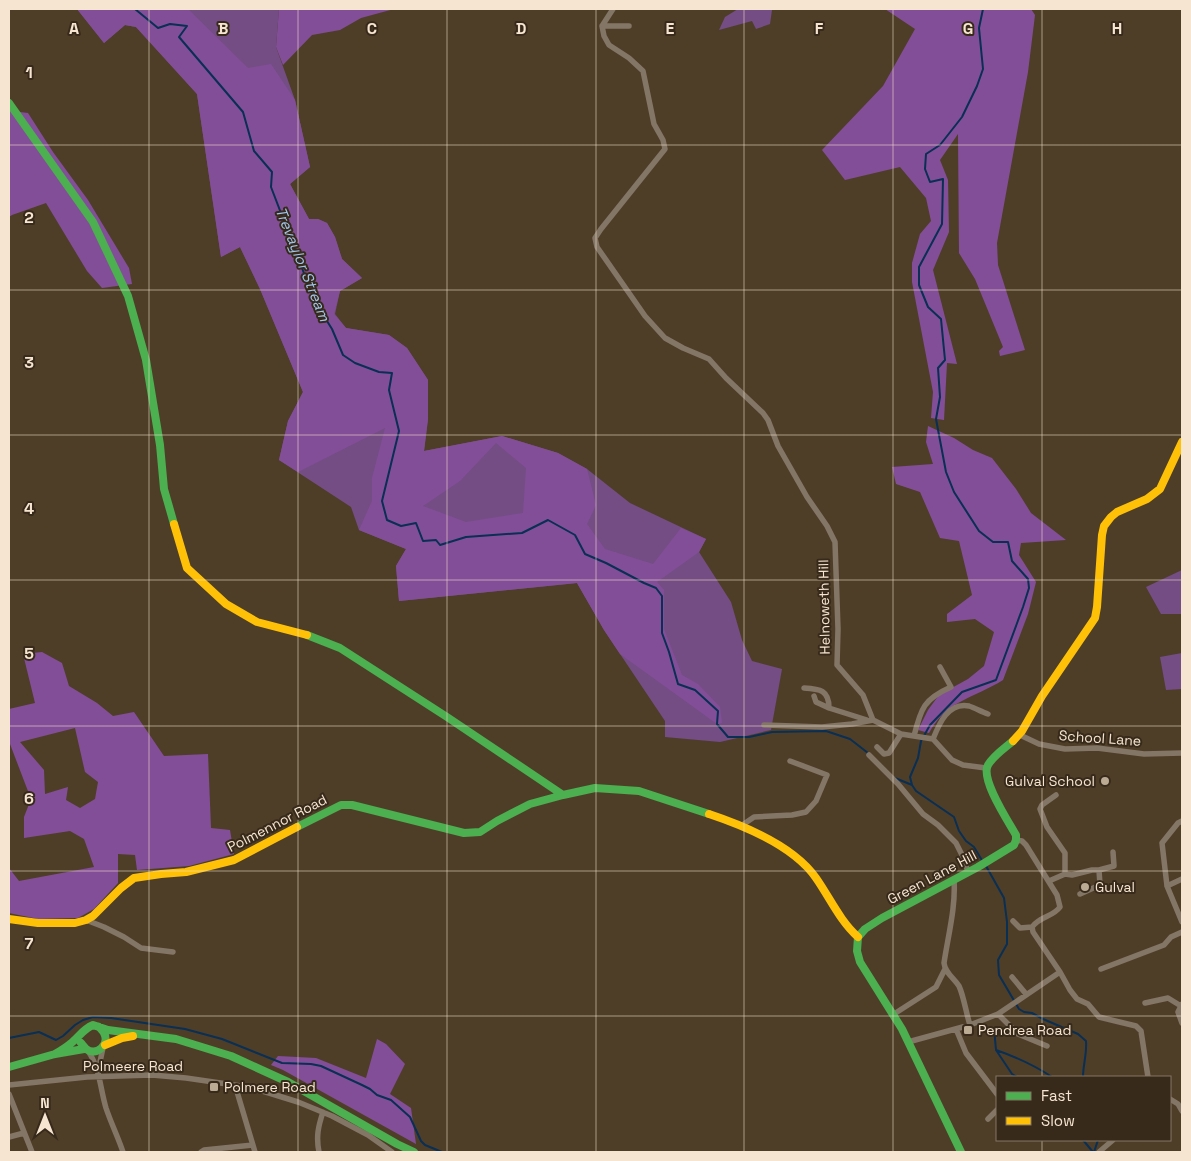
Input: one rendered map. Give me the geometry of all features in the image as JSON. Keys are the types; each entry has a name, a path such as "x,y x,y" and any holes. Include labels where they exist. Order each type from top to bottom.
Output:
{"main road":[{"path":"9,103 92,222 128,296 146,360 160,445 164,489 188,568 226,604 257,622 305,634 340,648 447,717 563,796"},
{"path":"1016,840 1016,835 990,787 986,777 986,768 990,761 1020,735 1035,708 1094,618 1097,607 1102,535 1108,519 1118,512 1147,499 1160,489 1182,442"},
{"name":"Polmennor Road","path":"86,920 93,916 121,888 134,878 186,872 234,860 341,805 352,805 464,833 480,832 530,804 595,788 639,791 690,807 741,826 771,840 794,855 808,868 848,928 858,936"},
{"name":"Green Lane Hill","path":"858,936 876,922 978,867 1014,845 1016,840"},
{"path":"9,918 38,923 75,923 86,920"},
{"path":"858,936 857,951 860,962 894,1014 961,1152"},
{"path":"55,1054 69,1046 88,1026 93,1025 108,1030 176,1039 231,1056 288,1082 414,1152"},
{"path":"99,1027 106,1035 104,1046"},
{"path":"80,1035 81,1045 86,1050"},
{"path":"9,1067 55,1054 86,1050 96,1052 112,1041 127,1037 154,1035"}],"street":[{"path":"602,26 613,9"},
{"path":"602,26 629,26"},
{"name":"Helnoweth Hill","path":"602,26 604,36 610,45 629,58 643,71 654,124 663,140 665,149 601,229 595,238 597,246 646,316 666,338 683,348 709,359 768,420 778,446 835,542 838,629 837,665 863,695 870,720"},
{"path":"917,736 919,715 927,702 951,687 940,667"},
{"path":"804,688 825,692 829,708"},
{"path":"814,696 816,702 829,708 870,720 901,734 932,739 952,760 963,765 986,768"},
{"path":"932,739 945,715 957,707 968,706 988,714"},
{"path":"764,725 822,727 870,720"},
{"path":"876,747 884,754 889,753 901,734"},
{"name":"School Lane","path":"1020,735 1039,744 1065,749 1097,748 1144,754 1182,753"},
{"path":"869,755 898,784 923,814 938,825 956,843 968,872"},
{"path":"741,826 754,817 792,815 806,812 816,801 827,775 790,760"},
{"path":"1056,795 1042,805 1040,809 1047,827 1064,853 1065,874"},
{"path":"1182,820 1162,843 1167,886 1182,922"},
{"path":"1016,840 1022,841 1026,845 1057,895 1060,907 1057,911 1036,921 1032,927 1033,932 1077,999 1088,1004 1098,1017 1136,1026 1141,1031 1148,1076"},
{"path":"1049,881 1065,874 1072,875 1114,866 1113,852"},
{"path":"1080,894 1100,884 1099,870"},
{"path":"954,879 952,914 944,963 945,969 959,987 970,1025"},
{"path":"1167,886 1182,879"},
{"path":"86,920 111,930 141,948 173,952"},
{"path":"1014,921 1020,928 1032,927"},
{"path":"1101,969 1164,945 1171,937 1182,932"},
{"path":"894,1014 936,987 945,969"},
{"path":"908,1042 970,1025 998,1014 1060,972"},
{"path":"1012,977 1026,994"},
{"path":"1145,1003 1168,998 1182,1004 1178,1012 1182,1023"},
{"path":"998,1014 1018,1034 1047,1046"},
{"path":"956,1029 966,1053 996,1093"},
{"path":"99,1074 104,1046"},
{"path":"86,1050 93,1058 99,1074 106,1107 123,1152"},
{"name":"Polmeere Road","path":"9,1086 99,1074 152,1075 235,1085 269,1092 323,1112 368,1135 392,1152"},
{"path":"235,1085 255,1152"},
{"path":"9,1094 32,1152"},
{"path":"1171,1100 1182,1108"},
{"path":"988,1118 996,1111"},
{"path":"319,1152 317,1140 323,1112"},
{"path":"9,1137 24,1133"},
{"path":"1099,1152 1112,1141"},
{"path":"201,1152 204,1150 253,1145"}],"shaded area":[{"path":"77,9 279,9 276,47 295,100 310,167 290,184 309,219 318,219 327,223 335,237 342,259 362,278 340,291 335,314 346,328 389,335 407,348 428,380 428,419 424,451 502,436 558,453 587,469 630,503 706,539 699,552 731,602 742,640 752,661 782,669 771,730 720,742 665,737 665,721 604,630 577,583 399,601 396,566 406,549 359,530 351,507 279,460 288,421 303,392 260,289 240,247 221,257 197,94 136,27 125,25 104,43"},
{"path":"77,9 188,9 248,68 271,64 295,100 310,167 290,184 309,219 318,219 327,223 335,237 342,259 362,278 340,291 334,314 346,328 389,335 407,348 428,380 428,419 424,451 502,436 558,453 587,469 596,505 587,524 605,549 653,564 681,528 706,539 699,552 657,582 664,590 664,629 682,675 698,684 720,707 722,723 717,724 620,654 577,583 399,601 396,566 406,549 359,530 372,501 372,478 385,428 298,472 279,460 288,421 303,392 260,289 240,247 221,257 197,94 136,27 125,25 104,43","holes":["496,443 526,468 523,513 466,522 423,506 460,481"]},
{"path":"279,9 394,9 361,18 340,30 312,35 283,65 276,47"},
{"path":"738,9 774,9 772,10 770,24 756,29 752,21 719,30 725,17"},
{"path":"885,9 1031,9 1035,15 1028,72 997,243 998,265 1025,350 1000,356 999,351 1003,347 975,279 959,253 958,134 940,160 948,180 949,232 933,270 957,364 947,363 944,420 931,418 933,392 912,282 912,263 920,234 931,221 926,198 900,167 845,180 822,150 883,86 915,29"},
{"path":"9,107 12,111 28,113 53,152 88,200 129,268 132,284 102,288 87,271 46,203 9,217"},
{"path":"928,426 992,458 1016,489 1031,513 1066,540 1021,543 1019,555 1036,582 1028,614 1003,680 950,708 938,719 929,733 918,730 928,710 939,695 968,679 984,666 994,632 975,619 947,622 947,614 972,595 959,541 940,538 920,492 896,484 892,467 933,464 926,442"},
{"path":"1182,570 1182,614 1161,614 1146,587"},
{"path":"42,652 62,663 69,686 97,703 113,716 134,712 164,756 208,754 211,828 230,830 234,854 189,866 137,870 135,855 118,854 118,883 94,909 78,918 38,919 9,913 9,868 19,881 94,867 84,839 70,831 24,838 24,817 31,799 9,745 9,709 35,703 23,654","holes":["75,728 85,772 98,782 95,799 80,808 66,800 68,787 45,794 44,770 20,742"]},
{"path":"1182,653 1182,689 1166,690 1160,657"},
{"path":"377,1039 386,1044 405,1064 390,1094 411,1108 416,1144 271,1065 278,1056 316,1058 366,1078"}],"waterway":[{"name":"Trevaylor Stream","path":"135,9 158,28 170,24 187,26 179,37 243,112 254,151 272,172 271,187 315,302 332,329 343,355 355,363 379,372 392,373 389,390 399,431 382,501 387,520 401,526 416,523 423,541 436,540 440,545 466,537 522,533 548,520 575,535 585,554 656,588 662,596 662,633 678,684 695,690 718,711 717,724 728,737 749,737 772,732 826,731 850,739 868,753"},
{"path":"983,9 979,28 983,69 977,86 962,117 940,145 926,154 925,169 930,182 943,179 942,224 919,267 919,285 928,307 941,319 945,360 938,368 940,397 936,419 946,472 954,492 979,531 993,542 1008,542 1012,561 1028,579 1029,588 996,680 962,692 930,725 921,741 918,758 910,777 916,791 954,817 959,831 966,841 974,847 983,862"},
{"name":"Trevaylor Stream","path":"895,778 912,785"},
{"path":"986,866 1004,898 1007,922 1007,944 998,960 999,975 1019,1009 1078,1034 1086,1041 1083,1076"},
{"path":"9,1038 39,1032 56,1040 83,1020 93,1017 185,1029 222,1039 282,1063 321,1066 362,1085 377,1095 391,1100 410,1117 421,1141 425,1145 442,1152"},
{"path":"994,1028 996,1050 1011,1055 1050,1076"},
{"path":"996,1050 1015,1076"},
{"path":"1084,1141 1093,1152"},
{"path":"1094,1152 1098,1141"}],"traffic: fast":[{"path":"9,103 93,222 128,296 146,360 160,445 164,489 174,524"},
{"path":"307,635 340,648 563,795 595,788 639,791 709,814"},
{"path":"858,937 865,929 882,918 978,867 1014,845 1016,835 991,790 987,771 988,765 993,758 1013,741"},
{"path":"297,827 341,805 352,805 464,833 480,832 530,804 563,795"},
{"path":"858,937 857,951 860,962 902,1029 961,1152"},
{"path":"55,1054 93,1025 108,1030 176,1039 231,1056 288,1082 414,1152"},
{"path":"81,1043 90,1051 101,1048 104,1045 105,1037 104,1032 99,1027"},
{"path":"9,1067 55,1054 84,1049"}],"traffic: slow":[{"path":"1013,741 1022,731 1042,696 1095,618 1104,526 1117,512 1147,499 1160,489 1182,442"},
{"path":"174,524 187,568 226,604 257,622 307,635"},
{"path":"709,814 768,838 795,856 816,878 840,917 858,937"},
{"path":"9,919 38,923 75,923 86,920 93,916 121,888 134,878 186,872 234,860 297,827"},
{"path":"105,1045 133,1036"}],"place":[{"name":"Gulval School","path":"1105,781"},
{"name":"Gulval","path":"1085,887"},
{"name":"Pendrea Road","path":"968,1030"},
{"name":"Polmere Road","path":"214,1087"}]}
